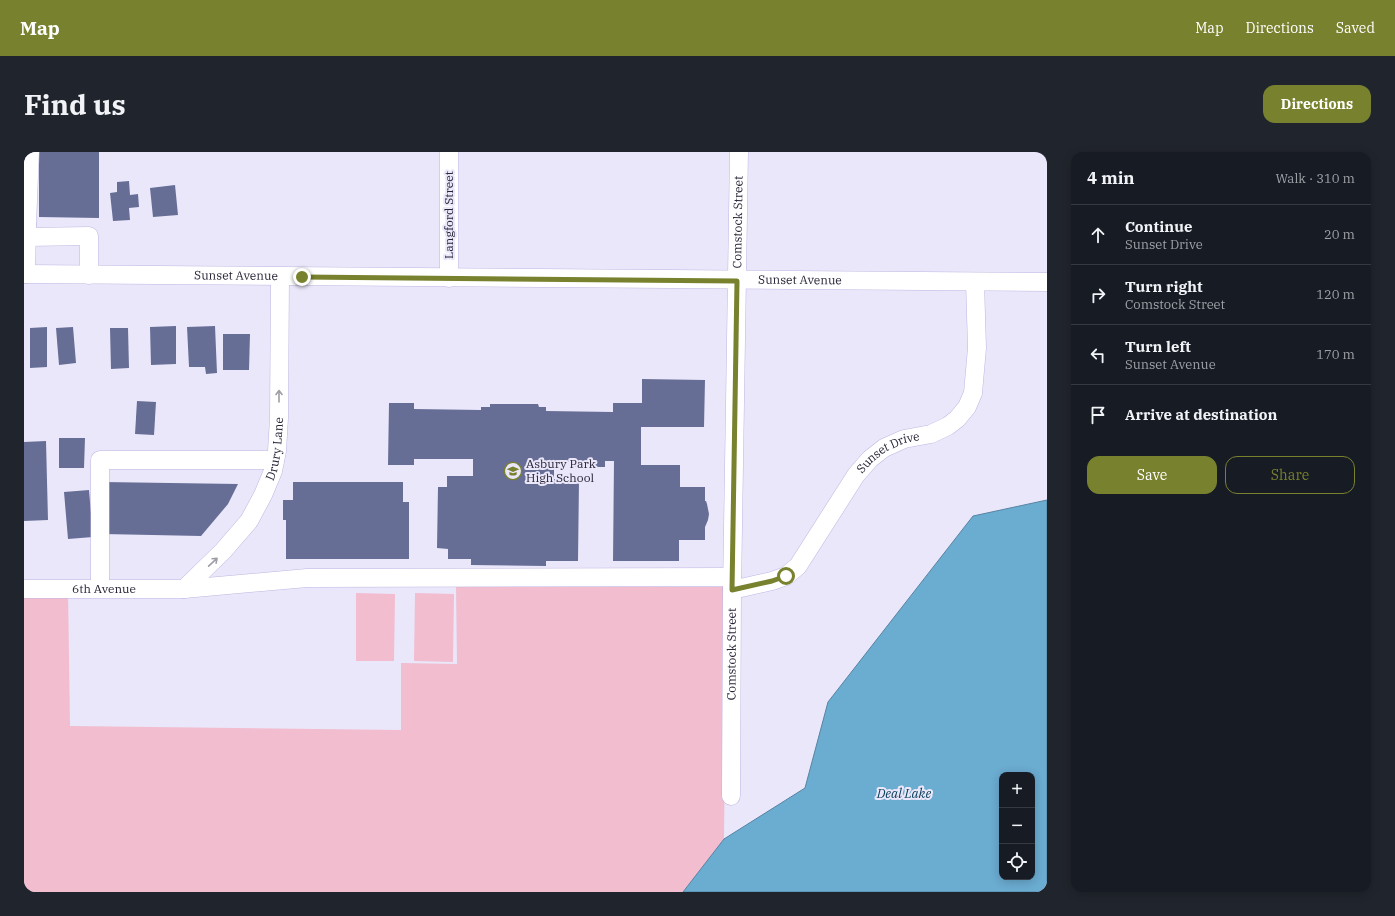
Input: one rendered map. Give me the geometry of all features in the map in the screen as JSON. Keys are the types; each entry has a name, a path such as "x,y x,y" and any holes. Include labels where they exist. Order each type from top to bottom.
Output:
{"street":[{"path":"25,274 26,192 30,152"},
{"name":"Langford Street","path":"449,152 449,278"},
{"name":"Comstock Street","path":"731,796 732,584 738,152"},
{"path":"26,229 89,236 89,275"},
{"name":"Sunset Avenue","path":"25,274 737,281 1047,282"},
{"name":"Drury Lane","path":"184,589 223,552 249,521 270,480 275,460 279,418 280,276"},
{"name":"Sunset Drive","path":"184,589 307,578 732,584 772,581 786,576 798,566 856,476 870,459 884,448 904,439 931,434 948,426 957,419 967,407 973,393 976,370 977,348 975,282"},
{"path":"100,588 100,460 275,460"},
{"name":"6th Avenue","path":"24,589 184,589"}],"shaded area":[{"path":"456,586 727,587 724,839 683,892 24,892 24,593 68,588 70,726 401,730 401,663 457,664"},
{"path":"356,593 395,594 394,661 356,661"},
{"path":"415,593 454,594 453,662 414,661"}],"water":[{"name":"Deal Lake","path":"1047,500 1047,892 683,892 724,839 805,788 828,702 973,516"}],"building":[{"path":"39,152 99,152 99,218 39,217"},
{"path":"129,181 130,195 138,194 139,207 129,208 130,220 113,221 110,193 117,192 117,182"},
{"path":"175,185 178,215 153,217 150,188"},
{"path":"176,326 176,364 151,365 150,327"},
{"path":"215,326 217,373 206,374 205,367 189,367 187,327"},
{"path":"47,327 47,367 30,368 30,328"},
{"path":"73,327 76,363 59,365 56,328"},
{"path":"110,328 128,328 129,368 111,369"},
{"path":"223,334 250,334 249,370 223,370"},
{"name":"Asbury Park High School","path":"642,379 705,380 704,427 641,427 641,465 680,465 680,487 705,487 705,501 709,514 705,527 705,540 679,540 679,561 613,561 614,461 605,461 605,467 570,467 570,462 554,462 554,479 579,480 578,561 546,561 546,566 471,565 471,559 448,559 448,549 437,548 438,487 447,487 447,476 473,476 473,459 414,459 414,465 388,465 389,403 414,403 414,409 481,410 481,407 490,407 490,404 538,404 539,407 546,407 546,411 613,412 613,403 642,403"},
{"path":"137,401 156,402 154,435 135,434"},
{"path":"59,438 85,438 84,468 59,468"},
{"path":"46,441 48,520 24,521 24,442"},
{"path":"103,482 238,484 228,504 201,536 103,534"},
{"path":"293,482 403,482 403,502 409,502 409,559 286,559 286,520 283,520 283,500 293,500"},
{"path":"89,490 93,537 68,539 64,492"}],"place":[{"name":"Asbury Park High School","path":"513,471"}],"route":[{"path":"302,277 737,281 732,590 772,581 786,576"}]}
